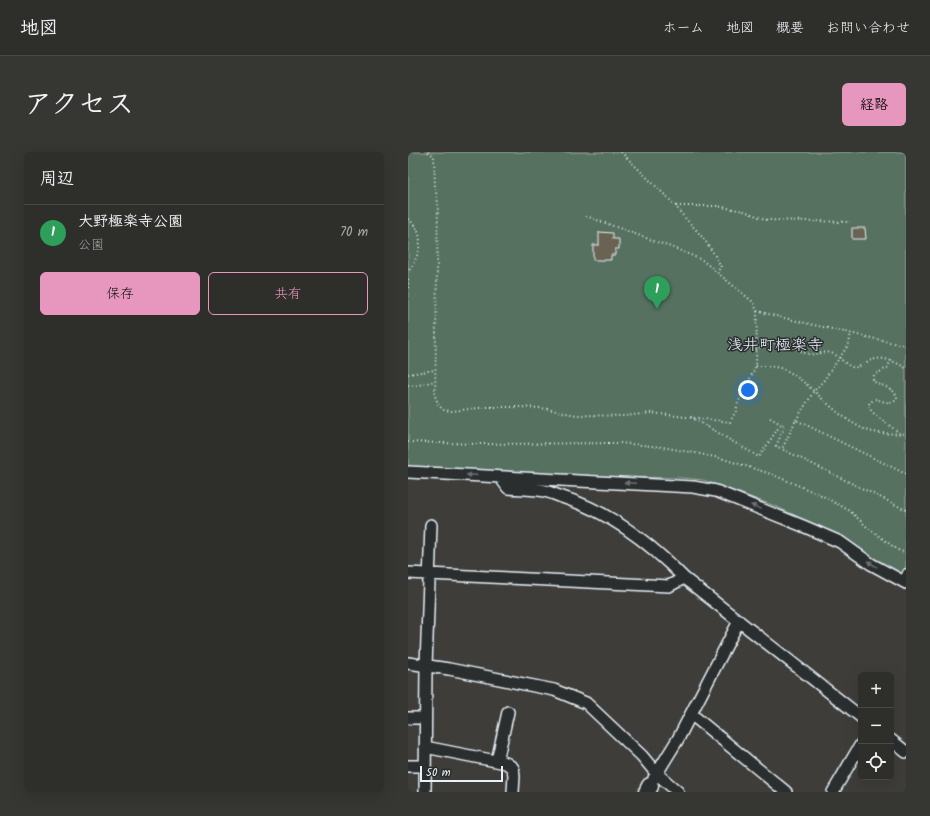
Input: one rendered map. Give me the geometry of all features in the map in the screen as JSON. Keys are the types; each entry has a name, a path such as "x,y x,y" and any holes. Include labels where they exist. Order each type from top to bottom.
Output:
{"street":[{"path":"408,472 693,486 716,491 804,526 840,542 872,564 905,579"},
{"path":"500,477 508,488 545,492 582,503 610,518 638,536 662,555 684,578 858,715"},
{"path":"425,792 426,666 431,525"},
{"path":"408,573 669,586 684,578"},
{"path":"651,784 678,739 739,621"},
{"path":"408,663 449,669 554,690 586,703 638,752 651,784"},
{"path":"497,761 508,712"},
{"path":"691,714 786,792"},
{"path":"408,718 425,718"},
{"path":"894,742 906,752"},
{"path":"425,746 506,763 513,768 513,792"},
{"path":"833,792 858,749"},
{"path":"408,766 425,766"},
{"path":"651,784 678,792"}],"path":[{"path":"428,152 434,156 435,187 438,203 435,396 439,406 444,410 452,411 488,407 517,407 540,408 577,415 624,416 651,413 730,422 756,366 757,311 753,302 702,260 586,216"},
{"path":"621,152 676,206 680,214 698,232 716,257 721,267 717,272"},
{"path":"676,206 716,206 744,211 767,220 850,222"},
{"path":"408,219 415,224 420,239 418,254 408,272"},
{"path":"408,279 408,291"},
{"path":"757,311 798,322 906,346"},
{"path":"782,449 796,420 814,391 824,380 849,344 851,333"},
{"path":"756,350 772,342 790,345 804,353 832,353 853,367 860,366 872,360 883,358 891,360 906,368"},
{"path":"891,360 887,368 874,374 872,381 893,391 897,395 897,400 892,403 884,403 876,399 870,402 868,406 872,413 887,422 900,434"},
{"path":"756,366 781,368 794,375 843,416 864,429 879,434 906,434"},
{"path":"408,374 435,370"},
{"path":"408,385 415,386 435,381"},
{"path":"690,417 759,457 781,424"},
{"path":"770,418 791,430"},
{"path":"796,420 906,474"},
{"path":"785,426 776,446 906,510"},
{"path":"408,442 477,444 619,443 695,452 771,474 821,495 850,511 868,528 898,550 906,553"}],"green space":[{"path":"408,152 906,152 906,577 877,562 848,540 775,506 703,480 408,467"}],"building":[{"path":"852,228 865,228 866,239 852,239"},
{"path":"599,232 613,233 613,239 619,239 619,249 615,249 615,255 611,255 611,260 593,260 593,245 599,245"}],"place":[{"name":"大野極楽寺公園","path":"657,309"}],"district":[{"name":"浅井町極楽寺","path":"775,345"}]}
